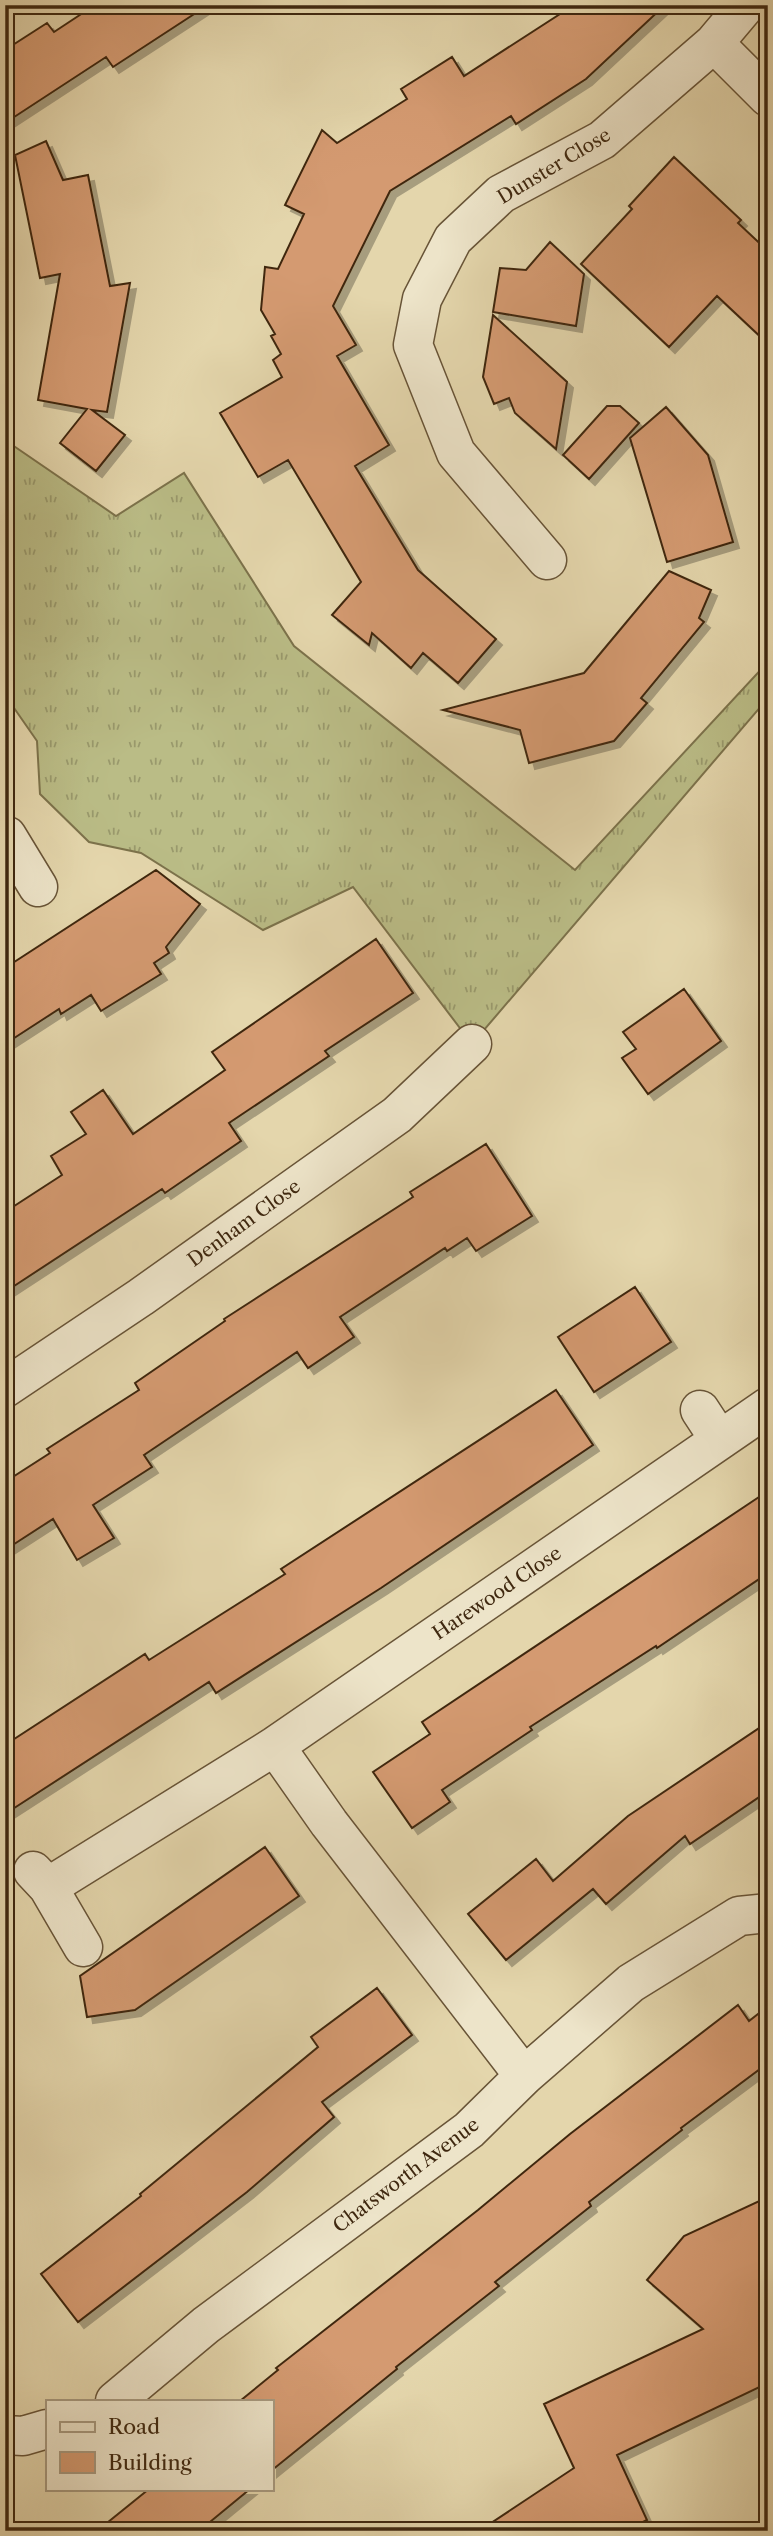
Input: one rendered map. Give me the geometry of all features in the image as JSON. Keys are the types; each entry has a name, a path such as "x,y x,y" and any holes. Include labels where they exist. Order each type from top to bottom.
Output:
{"street":[{"name":"Dunster Close","path":"547,560 456,453 413,345 422,299 453,239 501,194 602,140 714,43 746,5"},
{"path":"714,43 768,97"},
{"path":"5,837 7,835 38,887"},
{"name":"Denham Close","path":"5,1388 141,1297 397,1115 471,1044"},
{"name":"Harewood Close","path":"83,1947 41,1879 275,1746 432,1636 535,1569 606,1517 709,1424 768,1407"},
{"path":"275,1746 329,1824 524,2076"},
{"name":"Chatsworth Avenue","path":"116,2400 206,2325 469,2130 524,2076 631,1983 739,1916 768,1913"},
{"path":"5,2435 23,2436 46,2429"}],"green space":[{"path":"5,440 116,516 184,473 294,646 575,870 768,662 768,698 472,1044 353,887 263,930 141,853 89,842 40,794 37,741 5,695 5,580 12,577 5,564"}],"building":[{"path":"95,5 208,5 113,67 106,57 5,123 5,50 47,23 54,32"},
{"path":"574,5 665,5 586,79 516,124 511,116 390,191 333,306 356,345 337,356 389,445 355,466 418,570 496,639 458,683 423,653 411,668 372,633 369,645 332,615 361,582 288,460 258,477 220,413 282,377 273,360 281,354 271,336 275,334 261,310 265,267 278,269 304,214 285,205 322,130 337,143 407,99 401,89 452,57 464,76"},
{"path":"46,141 63,180 88,175 110,286 130,283 107,412 92,410 125,435 96,471 60,443 87,409 38,400 60,274 40,278 15,155"},
{"path":"674,157 741,220 738,223 768,251 768,344 717,296 669,347 581,264 632,209 629,206"},
{"path":"550,242 584,274 576,326 493,312 500,268 526,270"},
{"path":"493,315 567,382 556,449 515,413 509,398 494,404 483,377"},
{"path":"607,406 620,406 639,423 589,479 563,455"},
{"path":"666,407 708,455 733,542 667,562 630,438"},
{"path":"669,571 711,590 699,618 704,622 641,698 647,703 614,741 529,763 520,730 443,710 584,673"},
{"path":"156,870 200,904 166,947 169,953 154,963 161,974 101,1011 91,995 61,1014 59,1009 5,1044 5,968"},
{"path":"376,939 413,993 325,1051 329,1056 229,1123 241,1141 165,1193 162,1189 5,1292 5,1212 62,1175 51,1156 86,1134 71,1112 103,1090 133,1134 225,1070 212,1052"},
{"path":"684,989 721,1041 648,1094 622,1058 636,1049 623,1032"},
{"path":"486,1144 532,1216 476,1251 467,1238 447,1251 445,1248 340,1317 354,1337 308,1368 297,1352 144,1455 152,1467 93,1505 114,1538 77,1560 53,1519 5,1550 5,1482 50,1453 47,1449 139,1390 135,1383 225,1321 224,1319 413,1197 410,1192"},
{"path":"635,1287 671,1342 594,1392 558,1337"},
{"path":"556,1390 593,1445 381,1588 216,1693 209,1682 5,1814 5,1745 145,1654 149,1660 285,1574 281,1569"},
{"path":"768,1491 768,1573 657,1648 656,1646 530,1727 532,1730 442,1790 450,1802 412,1828 373,1772 430,1734 422,1722"},
{"path":"768,1722 768,1791 690,1844 685,1836 606,1904 593,1889 506,1960 468,1914 536,1859 553,1881 628,1816"},
{"path":"265,1847 299,1896 135,2010 87,2017 80,1976"},
{"path":"377,1988 412,2035 322,2102 334,2117 247,2192 78,2322 41,2274 141,2196 140,2194 318,2047 311,2037"},
{"path":"738,2005 749,2021 768,2006 768,2063 589,2202 591,2206 495,2282 499,2286 273,2469 273,2400 241,2400 278,2370 276,2368 478,2210 570,2134"},
{"path":"768,2197 768,2383 617,2455 647,2520 625,2531 479,2531 574,2468 544,2404 703,2329 647,2280 684,2236"},
{"path":"148,2490 249,2490 199,2531 97,2531"}]}
